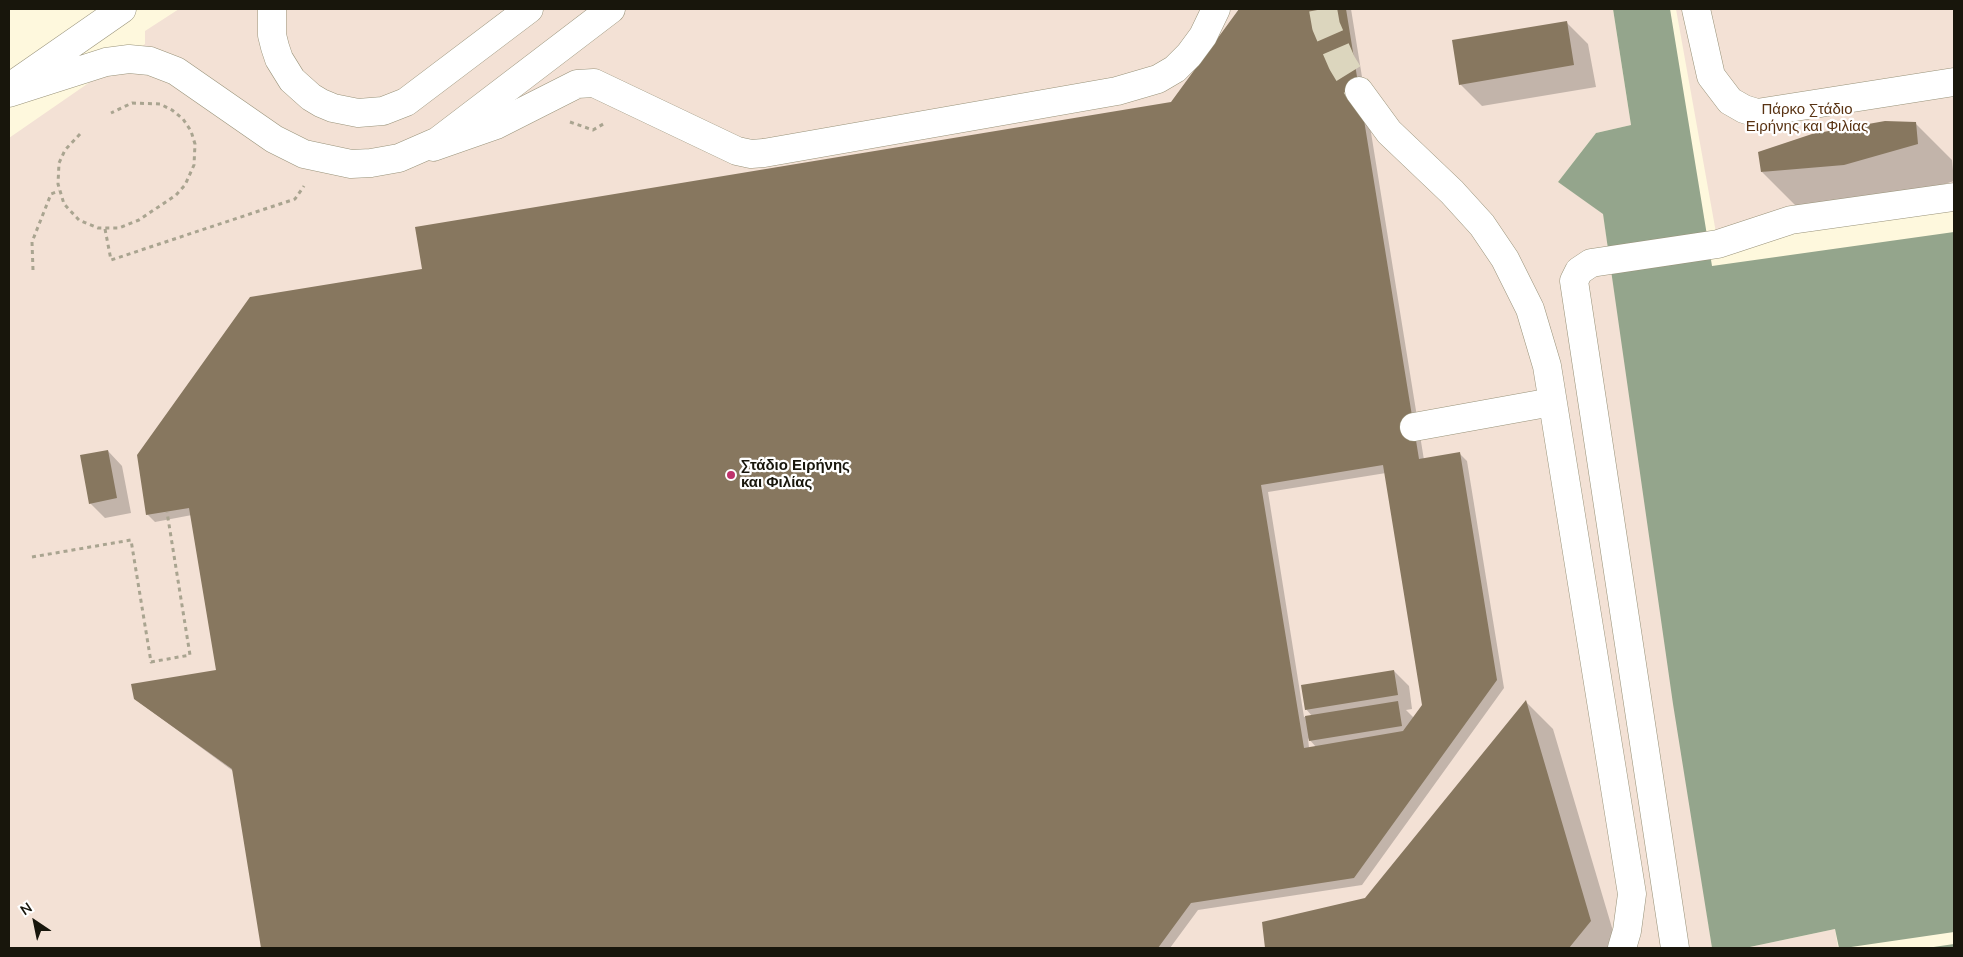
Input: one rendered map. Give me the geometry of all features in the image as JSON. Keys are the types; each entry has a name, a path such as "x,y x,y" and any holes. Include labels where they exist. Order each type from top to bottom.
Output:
{"main road":[{"path":"9,88 122,9"},
{"path":"67,48 132,9"},
{"path":"272,9 272,35 275,47 282,64 292,80 311,97 321,103 339,110 358,113 383,111 412,98 529,9"},
{"path":"417,152 438,141 497,98 611,9"},
{"path":"9,93 106,62 129,59 150,61 176,71 274,140 304,154 351,164 399,158 453,142 496,125 577,84 594,83 737,151 751,154 1117,91 1158,78 1174,69 1189,55 1203,36 1216,9"},
{"path":"1696,9 1710,76 1730,101 1744,110 1757,113 1954,82"},
{"path":"1359,91 1389,132 1452,192 1482,225 1505,260 1530,309 1546,366 1632,894 1627,931 1622,948"},
{"path":"1675,948 1574,281 1579,271 1591,263 1718,244 1791,220 1954,197"},
{"path":"1414,427 1552,402"}],"path":[{"path":"80,134 65,150 59,163 57,177 59,191 64,204 79,220 91,226 105,229 119,228 132,224 176,194 189,179 196,159 195,144 191,131 183,120 166,107 153,102 125,105 111,113"},
{"path":"33,270 32,242 51,194 59,191"},
{"path":"105,229 111,260"},
{"path":"32,557 132,540 151,662 190,655 167,512"}],"green space":[{"path":"179,9 1613,9 1631,125 1596,133 1558,182 1603,213 1712,948 9,948 9,138 145,44 145,31"},
{"name":"Πάρκο Στάδιο Ειρήνης και Φιλίας","path":"1676,9 1954,9 1954,206 1718,244"},
{"path":"1835,929 1838,948 1745,948"}],"shaded area":[{"path":"1613,9 1670,9 1712,266 1954,232 1954,948 1839,948 1835,929 1745,948 1712,948 1673,704 1603,214 1558,182 1596,133 1631,125"}],"pier":[{"path":"1954,932 1954,944 1927,948 1851,947"}],"building":[{"name":"Στάδιο Ειρήνης και Φιλίας","path":"1239,9 1346,9 1419,459 1460,452 1497,680 1354,878 1191,903 1158,948 261,948 232,769 134,699 131,684 216,670 189,508 146,515 137,455 250,297 422,269 415,227 1171,102","holes":["1383,465 1422,705 1403,731 1304,748 1261,485"]},
{"path":"1567,21 1574,65 1459,85 1452,40"},
{"path":"1885,121 1916,122 1918,144 1844,165 1761,172 1758,152 1812,134"},
{"path":"108,450 117,498 89,504 80,455"},
{"path":"1394,670 1398,695 1305,710 1301,685"},
{"path":"1526,700 1591,921 1569,948 1265,948 1262,922 1365,898"},
{"path":"1398,701 1402,726 1309,741 1305,716"}],"tunnel":[{"path":"1323,9 1326,26 1342,63 1359,91"}],"place":[{"name":"Στάδιο Ειρήνης και Φιλίας","path":"731,475"}]}
